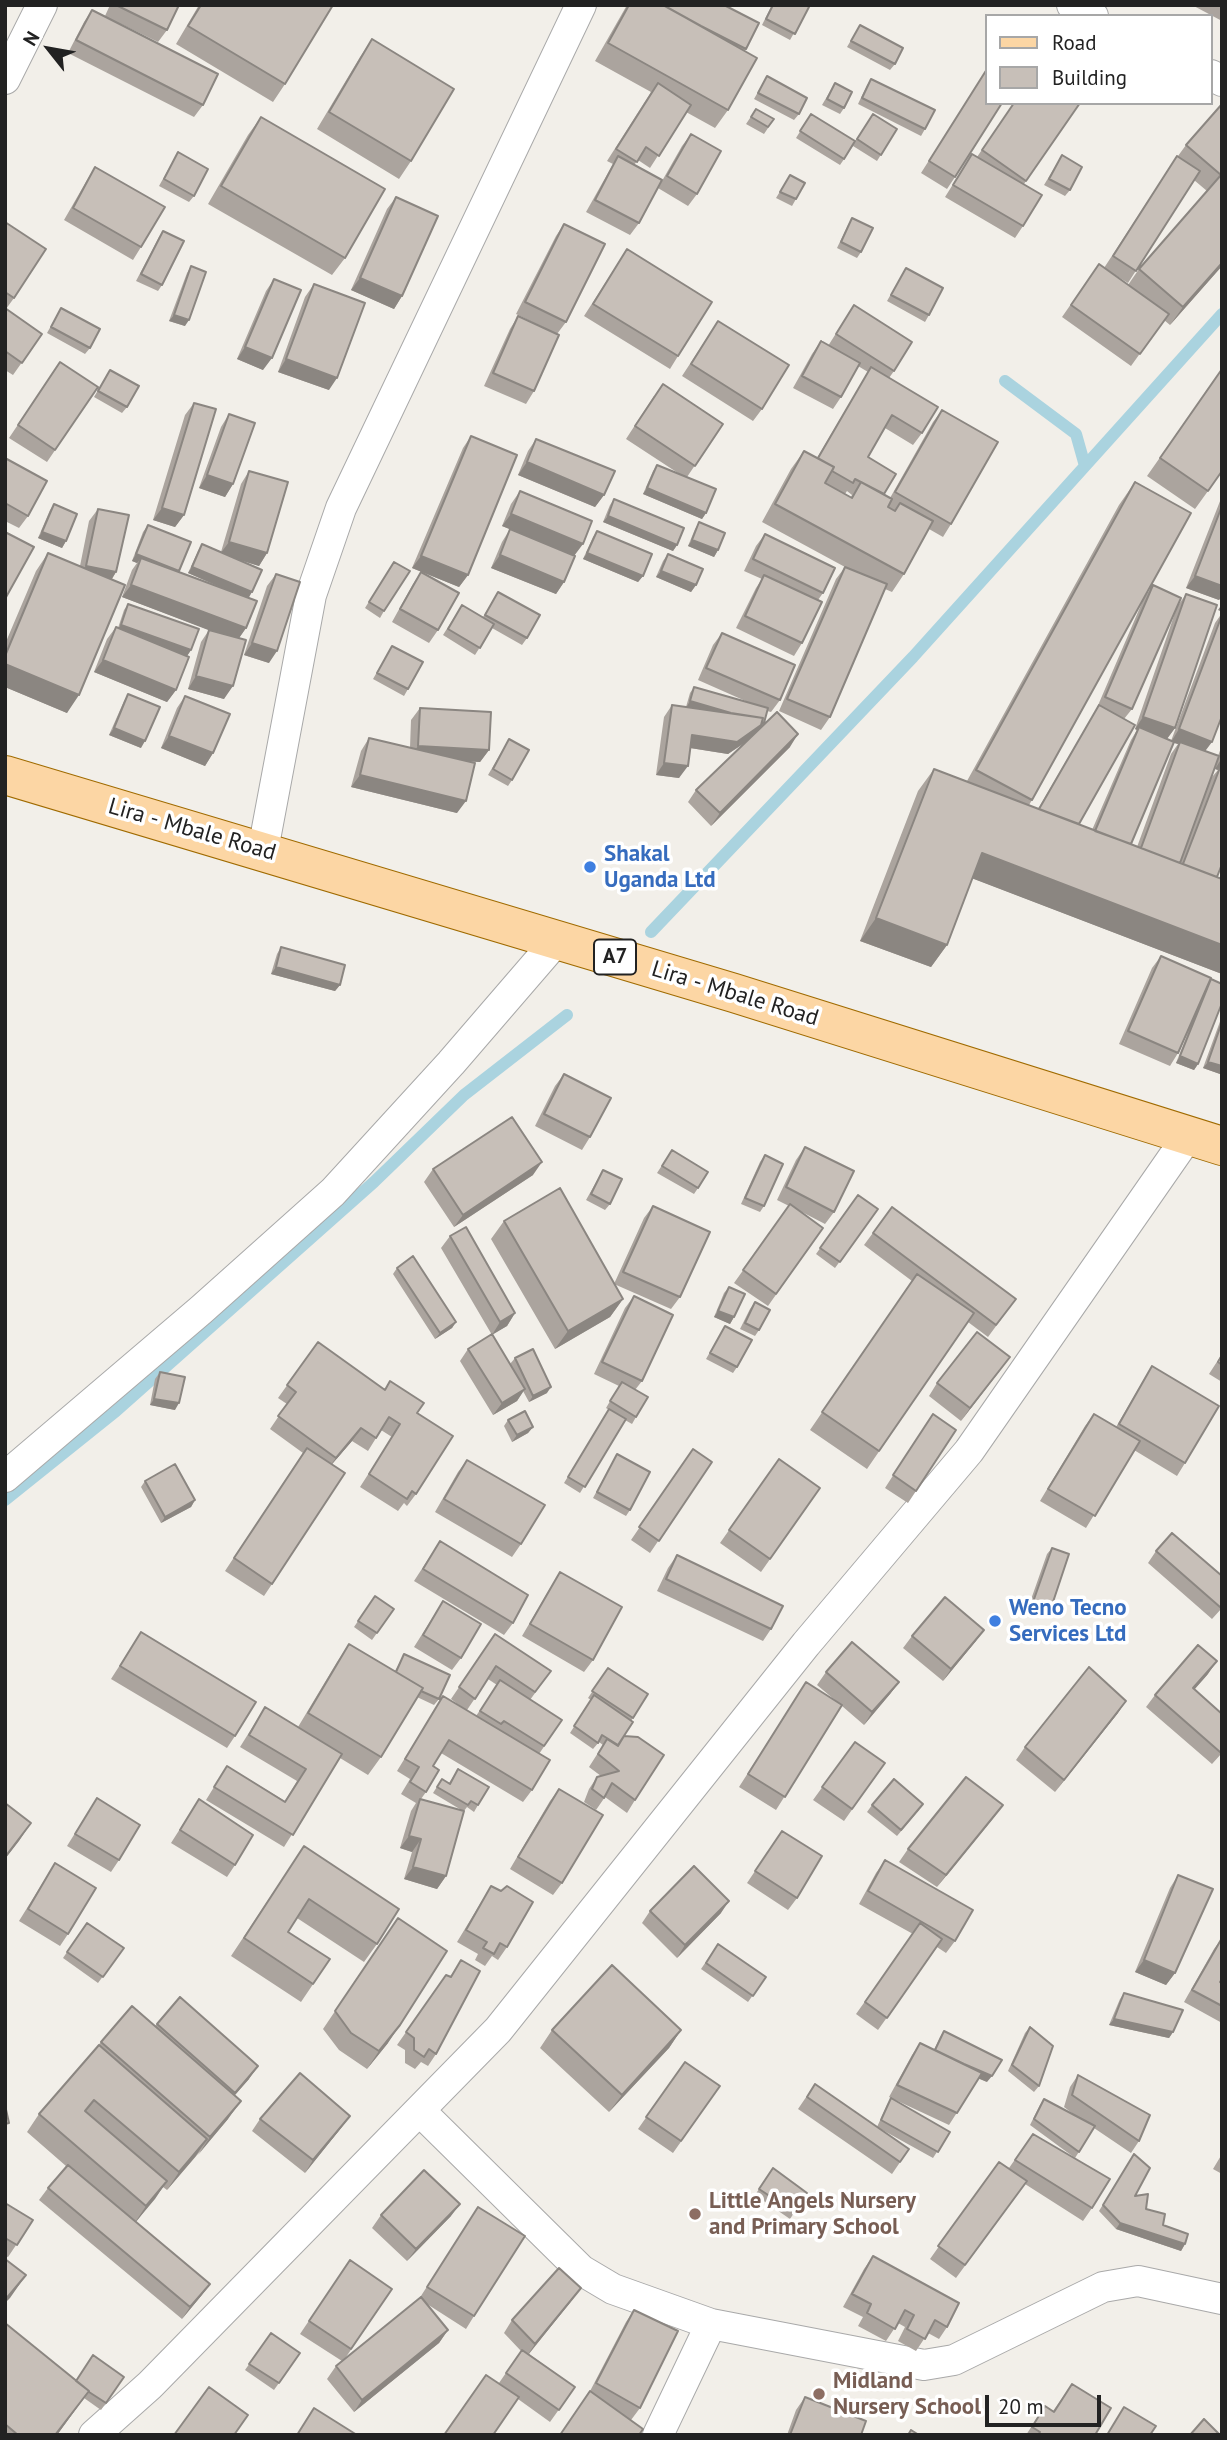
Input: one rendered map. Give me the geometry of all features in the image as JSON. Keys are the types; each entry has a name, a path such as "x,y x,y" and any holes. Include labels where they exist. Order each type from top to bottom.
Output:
{"main road":[{"name":"Lira - Mbale Road","path":"5,775 747,997 1205,1141"}],"street":[{"path":"5,79 42,5"},
{"path":"263,850 311,595 341,508 581,5"},
{"path":"1072,5 1089,14"},
{"path":"5,1477 201,1310 333,1192 451,1063 557,940"},
{"path":"94,2435 150,2385 498,2030 806,1644 969,1451 1205,1141"},
{"path":"420,2111 581,2270 613,2289 711,2324 924,2365 954,2360 1102,2287 1138,2281 1222,2299"},
{"path":"658,2435 711,2324"}],"building":[{"path":"116,5 179,5 167,30"},
{"path":"201,5 333,5 285,84 188,26"},
{"path":"629,5 663,5 757,58 728,110 608,43"},
{"path":"663,5 724,5 759,23 746,49"},
{"path":"773,5 810,5 795,34 766,19"},
{"path":"92,10 218,74 203,105 76,40"},
{"path":"860,25 903,48 895,64 851,41"},
{"path":"372,39 454,89 411,161 329,112"},
{"path":"986,71 986,105 1001,105 955,177 929,161"},
{"path":"767,76 807,98 799,114 758,93"},
{"path":"871,79 935,110 925,129 862,98"},
{"path":"658,83 691,105 659,156 646,147 637,162 616,149"},
{"path":"835,83 852,92 844,108 827,99"},
{"path":"1222,104 1222,263 1183,307 1139,269 1221,175 1186,145"},
{"path":"1013,105 1079,105 1026,181 982,150"},
{"path":"756,109 774,119 768,127 751,117"},
{"path":"811,114 855,141 844,159 800,131"},
{"path":"873,114 897,129 881,155 857,139"},
{"path":"261,117 385,189 345,258 221,186"},
{"path":"691,134 721,151 697,194 667,176"},
{"path":"178,152 208,169 194,196 164,179"},
{"path":"972,154 1042,195 1023,226 953,185"},
{"path":"1062,155 1082,167 1070,190 1049,179"},
{"path":"618,156 662,180 639,223 595,200"},
{"path":"1177,156 1200,171 1136,271 1113,256"},
{"path":"95,167 165,207 141,247 73,208"},
{"path":"790,175 805,183 796,199 780,192"},
{"path":"396,197 438,216 402,296 360,278"},
{"path":"852,218 873,228 861,252 841,242"},
{"path":"5,222 46,249 14,298 5,292"},
{"path":"564,224 605,244 566,322 525,302"},
{"path":"163,231 184,241 162,285 141,274"},
{"path":"627,249 712,302 678,356 593,304"},
{"path":"1099,264 1169,314 1140,354 1071,305"},
{"path":"191,266 206,272 189,320 174,315"},
{"path":"906,268 943,288 929,315 891,295"},
{"path":"274,279 301,290 272,358 245,347"},
{"path":"314,284 365,303 337,378 286,359"},
{"path":"854,305 912,342 894,371 836,334"},
{"path":"5,308 42,334 22,363 5,351"},
{"path":"61,308 100,329 90,348 51,327"},
{"path":"518,316 559,335 534,391 493,373"},
{"path":"718,321 789,365 762,409 691,364"},
{"path":"821,341 860,363 841,397 802,376"},
{"path":"60,362 98,387 55,450 18,425"},
{"path":"871,367 938,407 922,433 892,415 868,457 896,474 884,494 855,479 853,483 832,471 834,467 818,458"},
{"path":"1222,369 1222,471 1208,491 1160,458"},
{"path":"110,370 139,386 127,407 98,391"},
{"path":"663,384 723,424 695,466 635,426"},
{"path":"194,403 216,409 184,515 162,508"},
{"path":"942,410 998,442 951,524 895,492"},
{"path":"229,414 255,423 233,484 207,475"},
{"path":"471,436 517,455 468,575 421,556"},
{"path":"536,439 615,471 604,495 527,462"},
{"path":"804,451 834,467 825,483 852,498 861,482 892,499 888,507 895,511 900,503 933,521 904,574 775,504"},
{"path":"5,458 47,481 28,516 5,503"},
{"path":"657,465 716,489 706,513 647,488"},
{"path":"249,471 288,482 267,553 229,542"},
{"path":"1135,482 1191,513 1032,800 976,770"},
{"path":"520,491 592,521 583,544 511,514"},
{"path":"614,499 684,528 677,545 608,516"},
{"path":"54,504 77,514 66,541 42,532"},
{"path":"1222,506 1222,586 1195,576"},
{"path":"98,509 129,515 116,572 86,566"},
{"path":"699,522 725,533 718,550 692,540"},
{"path":"148,525 191,542 179,571 136,554"},
{"path":"510,529 575,556 564,582 500,555"},
{"path":"597,531 652,554 643,576 587,553"},
{"path":"5,532 34,547 5,599"},
{"path":"765,534 835,568 823,593 753,559"},
{"path":"202,544 262,570 252,592 192,567"},
{"path":"48,553 125,585 79,695 5,664 5,656"},
{"path":"668,554 703,569 696,585 661,571"},
{"path":"141,558 257,601 246,628 131,585"},
{"path":"394,562 410,571 384,611 369,602"},
{"path":"845,567 887,584 830,717 787,699"},
{"path":"421,572 459,593 438,630 400,609"},
{"path":"276,574 300,582 277,651 252,643"},
{"path":"764,575 822,602 802,643 745,616"},
{"path":"1153,585 1181,598 1132,709 1105,697"},
{"path":"498,592 540,615 527,638 485,615"},
{"path":"1186,594 1217,605 1175,728 1143,717"},
{"path":"128,604 199,629 191,650 121,625"},
{"path":"462,605 494,624 480,648 448,629"},
{"path":"1222,615 1222,716 1212,742 1179,729"},
{"path":"116,627 189,657 176,690 103,660"},
{"path":"209,630 246,640 233,686 196,676"},
{"path":"722,633 795,665 780,700 706,668"},
{"path":"392,646 423,662 408,689 377,673"},
{"path":"694,687 768,708 764,723 763,718 731,713 690,701"},
{"path":"128,694 160,707 145,741 114,728"},
{"path":"185,696 230,714 213,753 169,736"},
{"path":"672,705 763,718 761,725 737,742 692,735 688,766 664,763"},
{"path":"1099,705 1135,725 1079,824 1039,809"},
{"path":"420,708 491,712 489,750 418,746"},
{"path":"777,712 798,734 720,813 696,790"},
{"path":"1139,727 1174,742 1131,844 1095,831"},
{"path":"369,738 475,763 466,801 360,775"},
{"path":"509,739 529,750 512,780 493,769"},
{"path":"1180,742 1219,756 1180,863 1141,848"},
{"path":"1221,765 1222,864 1217,877 1183,864"},
{"path":"934,769 1222,879 1222,945 982,853 947,945 876,918"},
{"path":"281,947 345,965 340,985 276,967"},
{"path":"1161,956 1211,978 1178,1053 1128,1031"},
{"path":"1211,979 1222,984 1222,1003 1198,1064 1180,1056"},
{"path":"1222,1022 1222,1066 1208,1062"},
{"path":"564,1074 611,1098 590,1137 544,1114"},
{"path":"512,1117 542,1162 463,1215 433,1169"},
{"path":"805,1147 854,1171 834,1212 786,1187"},
{"path":"672,1150 708,1172 698,1188 662,1166"},
{"path":"765,1155 783,1164 764,1206 745,1198"},
{"path":"603,1170 622,1179 610,1204 591,1194"},
{"path":"560,1188 623,1299 568,1331 504,1221"},
{"path":"858,1195 878,1209 840,1262 820,1248"},
{"path":"790,1204 823,1228 776,1294 743,1270"},
{"path":"653,1206 710,1232 680,1297 623,1272"},
{"path":"892,1207 1016,1299 996,1325 873,1233"},
{"path":"466,1227 515,1313 500,1322 450,1236"},
{"path":"413,1256 456,1322 440,1333 397,1268"},
{"path":"917,1274 974,1313 879,1451 822,1412"},
{"path":"729,1287 745,1294 734,1317 718,1311"},
{"path":"634,1296 673,1315 642,1381 602,1362"},
{"path":"755,1302 770,1310 759,1330 745,1323"},
{"path":"725,1326 752,1340 737,1367 710,1353"},
{"path":"977,1332 1010,1357 970,1408 937,1383"},
{"path":"492,1334 525,1389 502,1403 468,1349"},
{"path":"318,1342 385,1390 390,1381 424,1403 417,1413 453,1436 416,1494 412,1491 407,1499 369,1474 400,1424 389,1417 376,1438 361,1428 336,1458 278,1416 296,1392 287,1385"},
{"path":"533,1349 551,1387 533,1396 515,1358"},
{"path":"1152,1366 1219,1406 1185,1463 1119,1424"},
{"path":"160,1372 185,1377 179,1403 154,1399"},
{"path":"622,1382 648,1397 636,1417 610,1401"},
{"path":"609,1409 626,1419 585,1487 568,1477"},
{"path":"525,1411 533,1427 517,1435 508,1420"},
{"path":"933,1414 956,1430 916,1491 893,1475"},
{"path":"1094,1414 1140,1441 1095,1516 1048,1489"},
{"path":"307,1448 345,1473 272,1584 234,1558"},
{"path":"693,1449 712,1462 659,1541 639,1527"},
{"path":"617,1454 650,1472 630,1510 597,1492"},
{"path":"779,1459 820,1488 770,1559 729,1530"},
{"path":"467,1460 545,1505 521,1544 444,1499"},
{"path":"175,1464 195,1500 165,1517 145,1481"},
{"path":"1172,1533 1222,1576 1220,1607 1156,1551"},
{"path":"440,1541 528,1595 513,1623 423,1569"},
{"path":"1052,1548 1069,1554 1051,1608 1033,1602"},
{"path":"677,1555 783,1606 771,1629 666,1579"},
{"path":"560,1572 622,1607 593,1660 530,1624"},
{"path":"375,1596 394,1609 377,1633 358,1621"},
{"path":"945,1597 984,1630 951,1669 912,1636"},
{"path":"443,1601 481,1624 461,1658 423,1635"},
{"path":"141,1632 256,1702 235,1736 120,1666"},
{"path":"495,1634 551,1671 535,1692 496,1666 475,1699 459,1687"},
{"path":"852,1642 899,1682 872,1712 826,1672"},
{"path":"349,1644 423,1688 381,1757 308,1713"},
{"path":"1198,1645 1217,1661 1193,1688 1222,1714 1220,1752 1155,1695"},
{"path":"404,1654 450,1675 439,1699 421,1691 423,1688 396,1672"},
{"path":"1089,1667 1126,1701 1064,1780 1025,1747"},
{"path":"608,1668 648,1694 633,1718 592,1691"},
{"path":"500,1680 562,1720 544,1746 504,1721 501,1724 480,1711"},
{"path":"806,1682 842,1705 785,1797 748,1774"},
{"path":"594,1695 633,1722 618,1745 602,1735 598,1743 574,1726"},
{"path":"443,1696 550,1760 532,1790 449,1740 433,1766 439,1770 426,1792 410,1782 419,1767 405,1759"},
{"path":"265,1707 342,1754 293,1835 214,1787 227,1766 285,1802 306,1769 249,1735"},
{"path":"624,1736 638,1737 664,1755 635,1800 612,1783 604,1798 592,1789 597,1777 619,1771 598,1754 607,1739 618,1746"},
{"path":"855,1742 885,1763 852,1809 822,1787"},
{"path":"458,1769 489,1787 478,1805 471,1801 468,1805 437,1787 442,1779 450,1784"},
{"path":"966,1777 1003,1805 946,1875 908,1849"},
{"path":"894,1779 923,1804 901,1830 872,1805"},
{"path":"559,1789 603,1815 562,1883 518,1857"},
{"path":"97,1798 140,1825 119,1860 75,1834"},
{"path":"199,1799 253,1835 235,1865 180,1830"},
{"path":"420,1799 464,1811 446,1876 413,1867 421,1839 409,1836"},
{"path":"5,1803 31,1823 5,1857"},
{"path":"782,1831 822,1856 797,1898 755,1871"},
{"path":"304,1846 399,1909 377,1944 309,1899 288,1932 330,1959 313,1984 244,1938"},
{"path":"885,1860 973,1910 955,1941 868,1891"},
{"path":"55,1863 96,1888 68,1934 28,1909"},
{"path":"694,1866 729,1901 685,1945 650,1911"},
{"path":"1178,1875 1213,1889 1175,1973 1144,1960"},
{"path":"491,1886 501,1891 507,1886 533,1902 507,1947 500,1943 494,1954 483,1948 487,1942 466,1930"},
{"path":"398,1918 447,1951 400,2025 379,2051 351,2033 335,2011"},
{"path":"87,1923 124,1948 103,1977 67,1952"},
{"path":"920,1923 942,1939 887,2018 865,2002"},
{"path":"1222,1938 1220,1982 1222,2006 1192,1990"},
{"path":"718,1944 766,1977 753,1996 706,1963"},
{"path":"461,1960 480,1971 436,2054 429,2049 424,2057 414,2050 414,2038 406,2032 446,1975 451,1977"},
{"path":"612,1965 681,2030 622,2095 552,2030"},
{"path":"1124,1993 1183,2010 1173,2032 1114,2019"},
{"path":"180,1997 258,2066 235,2093 157,2024"},
{"path":"132,2006 241,2101 210,2137 101,2042"},
{"path":"1030,2027 1053,2046 1039,2086 1012,2065"},
{"path":"944,2031 1002,2060 992,2076 935,2050"},
{"path":"920,2043 982,2073 957,2113 897,2085"},
{"path":"99,2045 207,2139 179,2172 94,2100 85,2111 167,2181 146,2206 39,2114"},
{"path":"685,2062 720,2086 681,2141 646,2117"},
{"path":"300,2073 350,2116 313,2160 260,2119"},
{"path":"1078,2075 1150,2115 1139,2141 1072,2095"},
{"path":"815,2084 909,2149 900,2162 807,2097"},
{"path":"891,2098 950,2132 938,2152 881,2120"},
{"path":"1044,2099 1095,2126 1079,2152 1034,2119"},
{"path":"5,2105 9,2123 5,2124"},
{"path":"1033,2134 1110,2179 1092,2208 1015,2160"},
{"path":"1134,2154 1150,2168 1135,2196 1148,2194 1146,2209 1165,2214 1163,2225 1188,2234 1185,2244 1120,2223 1103,2205"},
{"path":"999,2162 1027,2181 965,2265 938,2246"},
{"path":"68,2165 210,2284 190,2307 48,2188"},
{"path":"773,2168 807,2193 794,2212 759,2189"},
{"path":"424,2170 460,2204 416,2249 381,2215"},
{"path":"5,2203 33,2220 17,2245 5,2238"},
{"path":"478,2207 525,2236 474,2316 427,2287"},
{"path":"873,2256 959,2303 947,2327 935,2320 925,2339 907,2329 914,2315 905,2310 895,2329 867,2313 871,2304 852,2294"},
{"path":"5,2259 26,2275 5,2300"},
{"path":"350,2260 392,2289 351,2349 309,2321"},
{"path":"559,2268 581,2288 535,2344 512,2320"},
{"path":"421,2297 448,2330 362,2400 336,2366"},
{"path":"634,2310 678,2331 640,2408 596,2383"},
{"path":"5,2323 89,2391 55,2435 18,2435 5,2424"},
{"path":"271,2333 300,2353 279,2383 249,2364"},
{"path":"522,2350 575,2387 559,2410 506,2373"},
{"path":"93,2355 124,2377 106,2403 76,2381"},
{"path":"486,2375 519,2397 493,2435 444,2435"},
{"path":"1072,2384 1111,2408 1095,2435 1038,2435 1040,2432 1032,2427 1045,2406 1054,2412"},
{"path":"209,2387 248,2415 234,2435 174,2435"},
{"path":"590,2391 643,2429 639,2435 560,2435"},
{"path":"805,2397 866,2421 861,2435 790,2435"},
{"path":"1124,2407 1156,2426 1150,2435 1107,2435"},
{"path":"314,2408 357,2435 297,2435"},
{"path":"1204,2419 1220,2435 1190,2435"}],"waterway":[{"path":"651,932 913,657 1222,314"},
{"path":"1005,381 1076,434 1085,466"},
{"path":"5,1500 116,1411 374,1182 464,1095 567,1015"}],"place":[{"name":"Shakal Uganda Ltd","path":"590,867"},
{"name":"Weno Tecno Services Ltd","path":"995,1621"},
{"name":"Little Angels Nursery and Primary School","path":"695,2214"},
{"name":"Midland Nursery School","path":"819,2394"}]}
